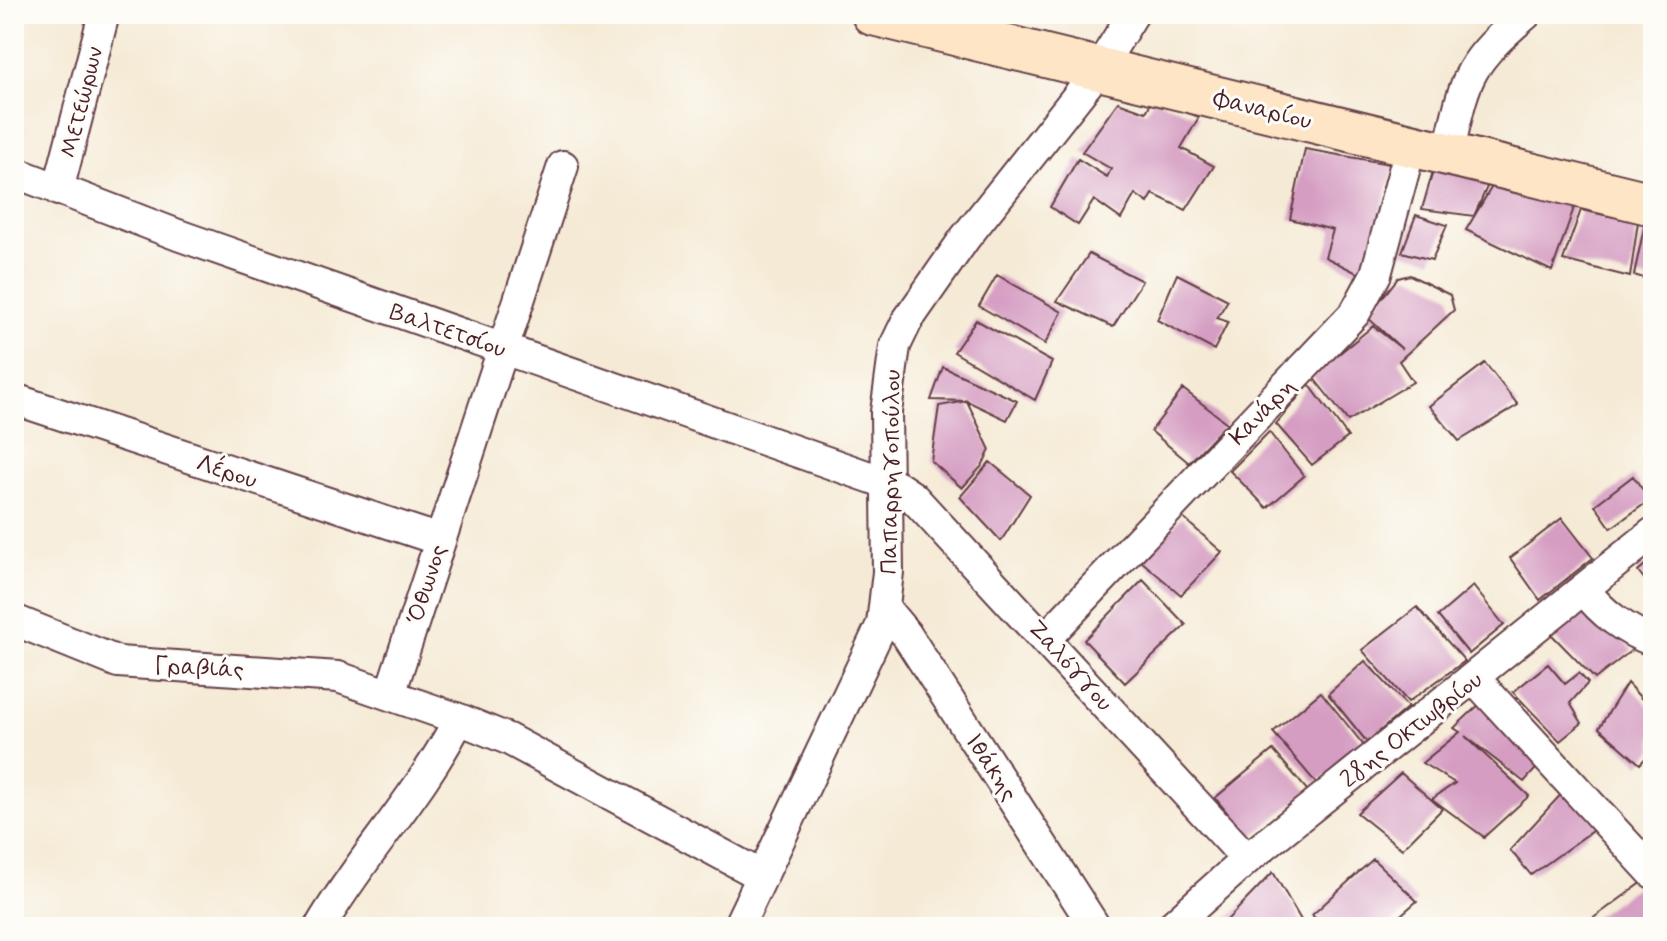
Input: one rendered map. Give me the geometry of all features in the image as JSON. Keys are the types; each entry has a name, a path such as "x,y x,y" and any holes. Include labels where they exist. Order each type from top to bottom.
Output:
{"main road":[{"name":"Φαναρίου","path":"873,14 1653,204"}],"street":[{"name":"Μετεώρων","path":"58,190 104,14"},
{"name":"Παπαρρηγοπούλου","path":"738,927 865,665 885,609 889,373 895,346 907,321 1010,178 1099,69 1133,14"},
{"name":"Κανάρη","path":"1046,638 1355,313 1376,274 1430,150 1475,63 1485,48 1526,14"},
{"name":"Όθωνος","path":"390,694 563,166"},
{"name":"Βαλτετσίου","path":"14,172 503,349 885,481"},
{"name":"Λέρου","path":"14,399 440,540"},
{"name":"Ζαλόγγου","path":"885,481 913,497 1247,859"},
{"name":"28ης Οκτωβρίου","path":"1171,927 1247,859 1653,533"},
{"path":"1585,590 1594,603 1632,633 1653,641"},
{"name":"Ιθάκης","path":"885,609 906,634 1095,927"},
{"name":"Γραβιάς","path":"14,620 118,662 316,674 361,682 390,694"},
{"path":"1475,679 1653,873"},
{"path":"390,694 499,735 762,876"},
{"path":"320,927 354,873 439,759 459,719"}],"building":[{"path":"1153,99 1199,117 1181,148 1214,166 1186,210 1153,194 1148,203 1135,194 1121,219 1094,200 1078,225 1050,207 1078,159 1107,177 1111,169 1082,152 1118,102 1146,112"},
{"path":"1305,149 1395,165 1361,275 1325,257 1333,230 1290,219"},
{"path":"1434,168 1491,178 1474,216 1422,209"},
{"path":"1497,178 1577,199 1552,271 1466,230"},
{"path":"1581,210 1638,222 1630,277 1563,260"},
{"path":"1416,215 1447,225 1432,260 1402,252"},
{"path":"1646,218 1653,220 1653,281 1634,275"},
{"path":"1089,254 1142,281 1113,327 1057,301"},
{"path":"1177,274 1228,300 1217,318 1228,322 1214,350 1157,320"},
{"path":"997,275 1062,312 1045,344 979,306"},
{"path":"1410,275 1450,295 1454,310 1399,361 1413,382 1348,421 1312,376 1373,326 1402,349 1367,317 1398,278"},
{"path":"976,320 1052,362 1035,400 954,352"},
{"path":"1485,363 1518,405 1459,441 1429,406"},
{"path":"943,367 1017,401 1007,420 967,401 931,400"},
{"path":"1309,384 1348,437 1312,465 1276,424"},
{"path":"1183,389 1227,423 1189,463 1151,431"},
{"path":"967,401 990,450 982,466 962,488 931,461 939,406"},
{"path":"1269,432 1304,476 1267,508 1230,471"},
{"path":"990,462 1030,495 1001,541 960,497"},
{"path":"1633,476 1650,500 1611,528 1595,505"},
{"path":"1182,517 1222,552 1181,595 1141,561"},
{"path":"1562,518 1593,558 1540,600 1510,558"},
{"path":"1653,558 1653,590 1638,571"},
{"path":"1143,580 1186,625 1125,683 1084,640"},
{"path":"1473,586 1504,625 1469,654 1438,616"},
{"path":"1588,603 1632,650 1595,679 1551,634"},
{"path":"1417,607 1465,661 1408,702 1362,650"},
{"path":"1365,661 1408,707 1367,742 1328,694"},
{"path":"1548,664 1565,684 1579,673 1588,683 1570,703 1582,723 1560,741 1513,692"},
{"path":"1627,683 1653,711 1653,750 1640,764 1599,728"},
{"path":"1321,692 1365,747 1316,783 1273,732"},
{"path":"1484,700 1543,761 1524,782 1465,736 1529,796 1484,837 1432,799 1455,783 1422,763 1460,732 1454,728"},
{"path":"1273,750 1308,791 1249,839 1215,798"},
{"path":"1401,773 1442,809 1402,849 1357,813"},
{"path":"1565,790 1599,826 1531,875 1510,850"},
{"path":"1373,859 1417,901 1387,927 1323,927 1312,915"},
{"path":"1273,872 1305,927 1230,927 1226,921"},
{"path":"1650,877 1653,927 1600,927 1592,919"}]}
